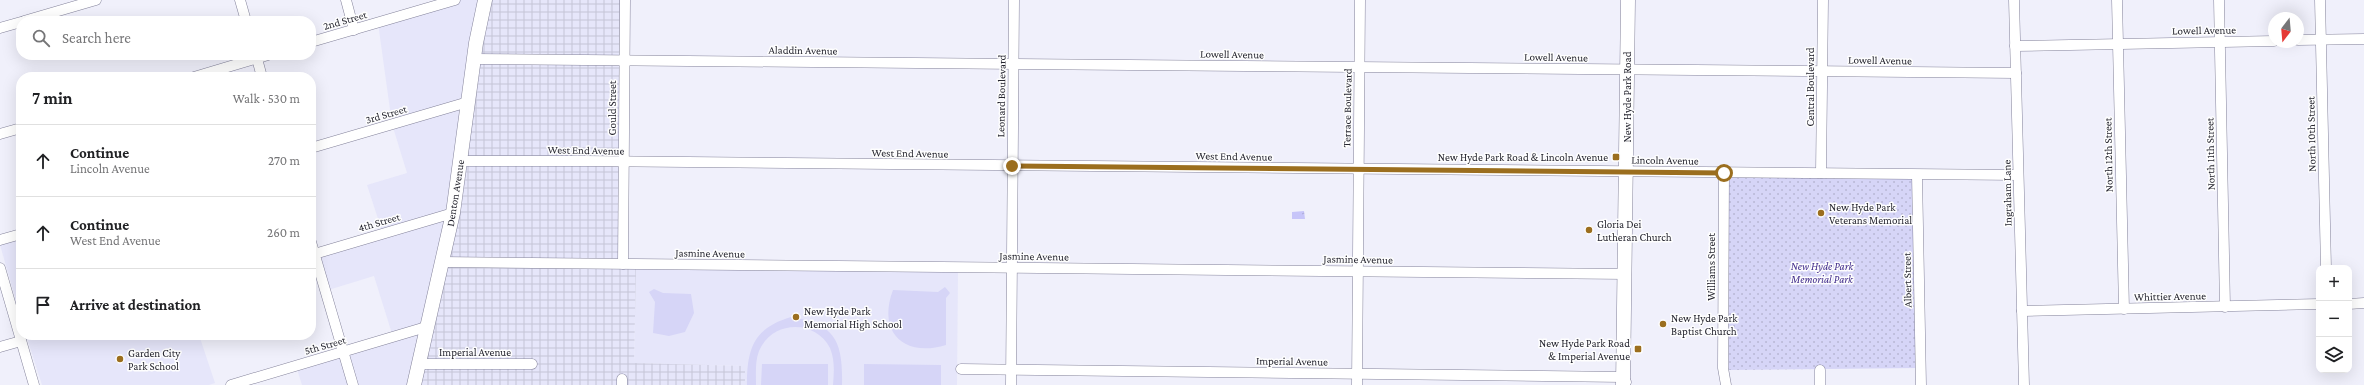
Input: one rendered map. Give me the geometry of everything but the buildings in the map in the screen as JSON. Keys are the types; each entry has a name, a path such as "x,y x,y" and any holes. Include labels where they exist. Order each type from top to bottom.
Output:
{"main road":[{"name":"Denton Avenue","path":"414,385 453,213 474,59 485,0"},
{"name":"New Hyde Park Road","path":"1625,382 1628,0"}],"street":[{"path":"41,16 96,0"},
{"path":"240,0 245,16"},
{"path":"346,0 354,30"},
{"name":"2nd Street","path":"316,41 455,0"},
{"name":"Gould Street","path":"623,264 625,0"},
{"name":"Leonard Boulevard","path":"1011,385 1014,0"},
{"name":"Terrace Boulevard","path":"1357,385 1360,0"},
{"name":"Central Boulevard","path":"1821,173 1823,0"},
{"name":"Ingraham Lane","path":"2014,0 2024,385"},
{"name":"North 12th Street","path":"2117,0 2124,309"},
{"name":"North 11th Street","path":"2219,0 2226,307"},
{"name":"North 10th Street","path":"2320,0 2326,265"},
{"path":"0,28 16,23"},
{"path":"2304,40 2364,39"},
{"name":"Lowell Avenue","path":"2015,46 2268,41"},
{"name":"Aladdin Avenue","path":"474,59 1096,65"},
{"path":"210,72 247,60"},
{"path":"257,60 260,72"},
{"name":"Lowell Avenue","path":"1096,65 2016,73"},
{"name":"3rd Street","path":"316,147 468,102"},
{"path":"0,134 16,129"},
{"name":"West End Avenue","path":"460,161 1359,169"},
{"name":"Lincoln Avenue","path":"1359,169 2018,175"},
{"name":"Williams Street","path":"1724,173 1723,368 1726,385"},
{"name":"Albert Street","path":"1917,175 1921,385"},
{"name":"4th Street","path":"316,253 453,213"},
{"path":"0,240 16,235"},
{"name":"Jasmine Avenue","path":"442,262 1626,274"},
{"path":"316,264 353,385"},
{"path":"0,268 16,324"},
{"name":"Whittier Avenue","path":"2022,311 2316,304"},
{"path":"2352,304 2364,304"},
{"name":"5th Street","path":"231,385 426,327"},
{"path":"0,347 21,341 34,385"},
{"name":"Imperial Avenue","path":"419,364 532,364"},
{"name":"Imperial Avenue","path":"961,369 1357,374 1625,382"},
{"path":"1820,370 1820,385"}],"shaded area":[{"path":"455,0 485,0 414,385 302,385 296,366 393,337 374,276 325,291 316,261 316,253 383,234 367,185 407,173 392,124 378,23"},
{"path":"485,0 621,0 620,268 636,269 634,363 745,366 745,385 415,385"},
{"path":"16,240 16,301 0,245"},
{"name":"New Hyde Park Memorial High School","path":"636,269 958,272 957,385 745,385 744,366 634,363"},
{"name":"Garden City Park School","path":"28,340 201,340 215,383 209,385 42,385"}],"green space":[{"name":"New Hyde Park Memorial Park","path":"1729,177 1914,178 1918,368 1729,370"},
{"path":"945,287 950,293 946,298 946,345 931,348 918,348 907,344 898,338 892,329 889,318 889,305 893,290 938,292"},
{"path":"654,289 663,293 691,294 694,313 685,332 669,336 653,333 655,302 649,292"},
{"path":"791,317 818,324 827,330 834,338 841,358 842,385 833,385 833,357 830,348 823,339 814,332 804,328 794,327 773,333 765,341 759,351 757,359 756,385 747,385 749,360 755,341 769,327"},
{"path":"762,364 828,364 828,385 761,385"},
{"path":"864,364 941,365 941,385 864,385"}],"water":[{"path":"1304,211 1305,219 1292,219 1292,212"}],"place":[{"name":"New Hyde Park Road & Lincoln Avenue","path":"1616,157"},
{"name":"New Hyde Park Veterans Memorial","path":"1821,213"},
{"name":"Gloria Dei Lutheran Church","path":"1589,230"},
{"name":"New Hyde Park Memorial High School","path":"796,317"},
{"name":"New Hyde Park Baptist Church","path":"1663,324"},
{"name":"New Hyde Park Road & Imperial Avenue","path":"1638,349"},
{"name":"Garden City Park School","path":"120,359"}],"route":[{"path":"1012,166 1724,173"}]}
